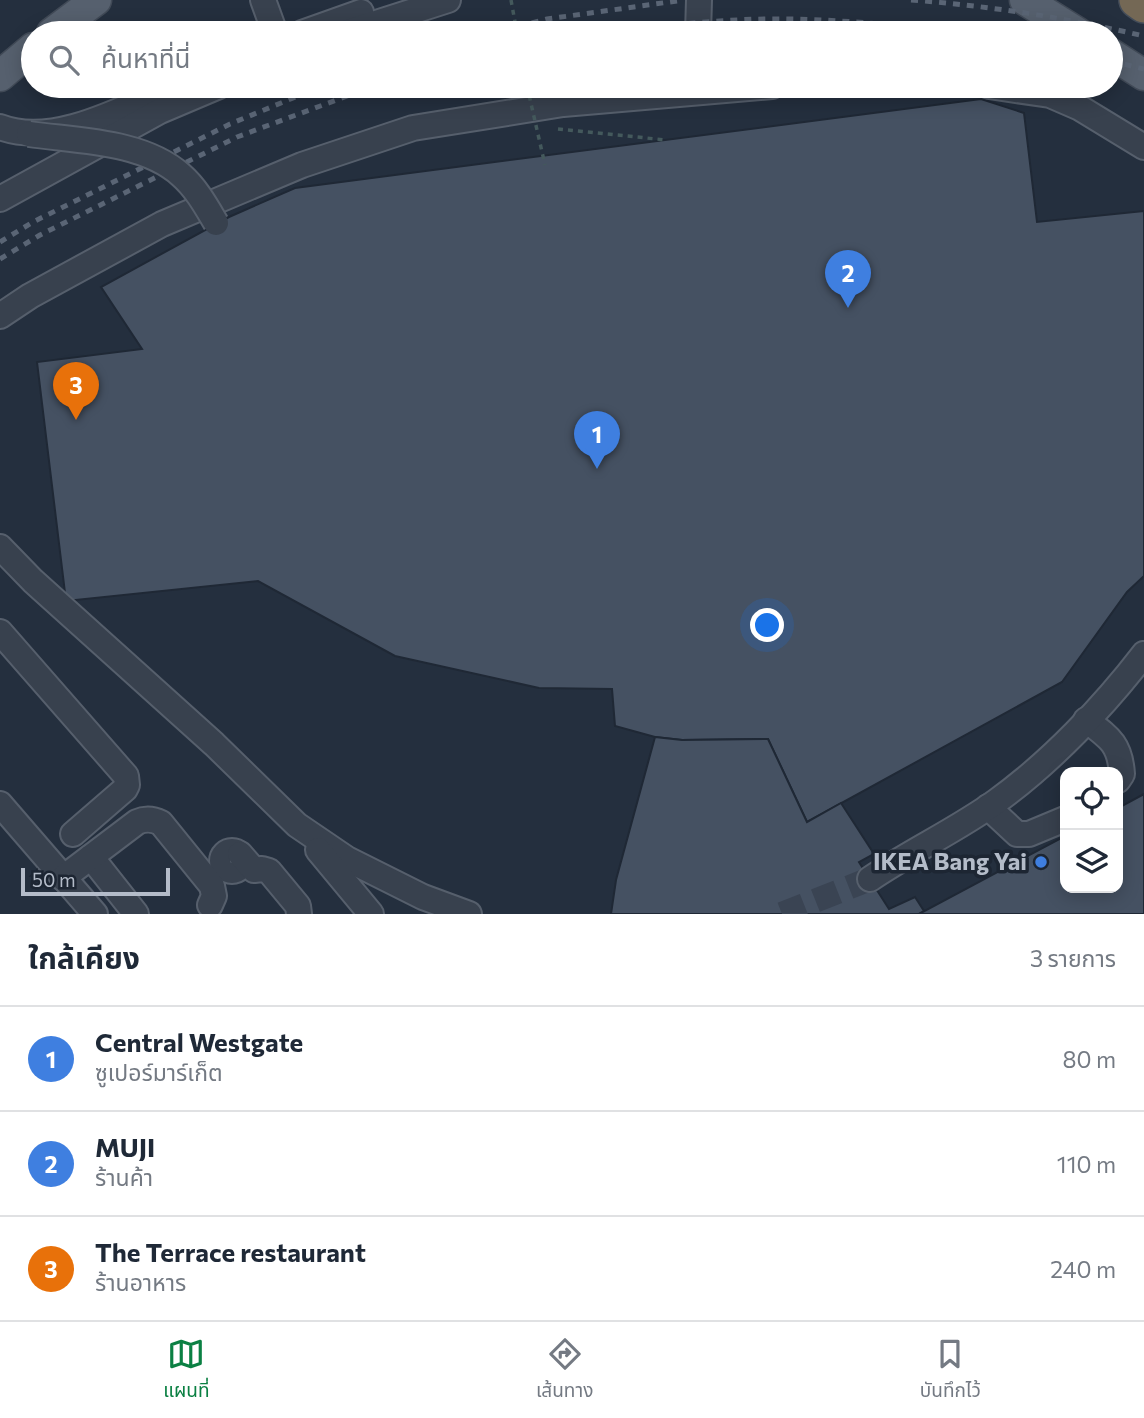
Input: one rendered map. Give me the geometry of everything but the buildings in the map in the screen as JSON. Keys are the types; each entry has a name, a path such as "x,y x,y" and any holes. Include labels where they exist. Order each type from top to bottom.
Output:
{"highway":[{"path":"1136,0 1144,5"}],"main road":[{"path":"68,21 96,0"},
{"path":"1025,0 1058,21"},
{"path":"0,76 21,58"},
{"path":"1123,62 1144,75"}],"lane":[{"path":"263,0 271,21"},
{"path":"338,21 400,0"},
{"path":"382,21 448,0"},
{"path":"698,21 699,0"},
{"path":"29,134 76,126 145,98"},
{"path":"0,199 160,111 191,98"},
{"path":"0,316 30,296 162,223 302,165 413,128 616,98"},
{"path":"1058,98 1080,108 1144,147"},
{"path":"0,127 29,134 140,150 167,164 181,175 198,194 216,223"},
{"path":"0,547 33,581 214,744 298,825 371,914"},
{"path":"0,632 126,776 125,789 73,834"},
{"path":"870,878 988,807 1032,773 1139,671"},
{"path":"1086,720 1108,736 1121,755 1122,767"},
{"path":"0,804 95,914"},
{"path":"988,807 1017,834 1030,835 1060,821"},
{"path":"63,878 137,822 150,819 161,822 212,886 214,896 210,905"},
{"path":"298,825 347,859 423,897 469,914"},
{"path":"199,869 232,854 254,870 269,871 298,906 299,914"},
{"path":"90,857 136,914"}],"path":[{"path":"510,0 514,21"},
{"path":"529,98 545,165"},
{"path":"535,126 666,140"}],"tunnel":[{"path":"782,914 870,879"}],"railway":[{"path":"539,21 684,0"},
{"path":"911,0 1069,21"},
{"path":"724,21 842,21"},
{"path":"1123,32 1144,36"},
{"path":"1123,64 1144,69"},
{"path":"0,242 33,222 230,124 293,98"},
{"path":"0,259 40,235 237,137 342,98"}],"place":[{"name":"MUJI","path":"848,308"},
{"name":"The Terrace restaurant","path":"76,420"},
{"name":"Central Westgate","path":"597,469"},
{"name":"IKEA Bang Yai","path":"1041,862"}]}
